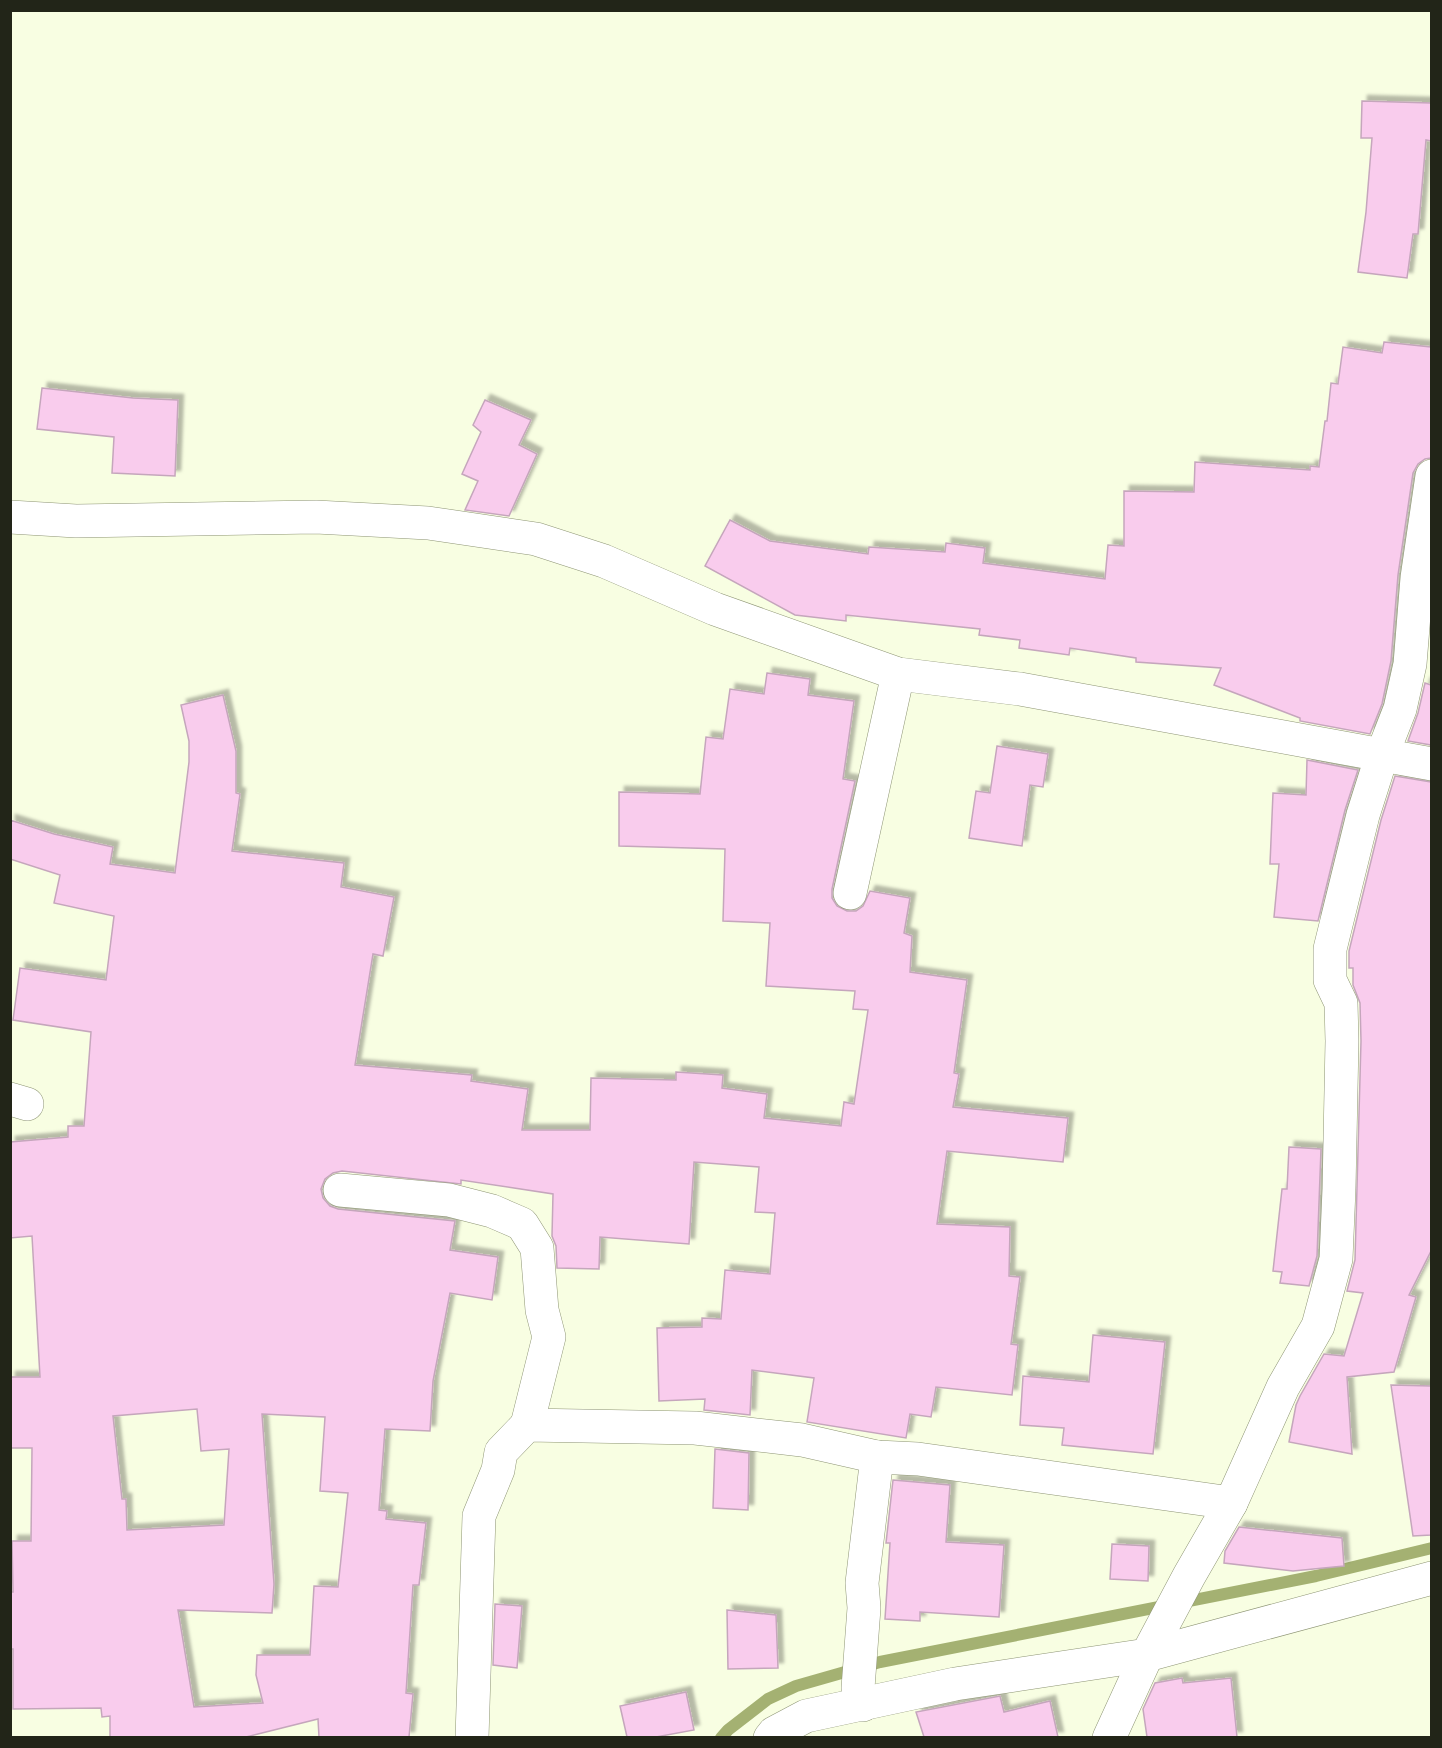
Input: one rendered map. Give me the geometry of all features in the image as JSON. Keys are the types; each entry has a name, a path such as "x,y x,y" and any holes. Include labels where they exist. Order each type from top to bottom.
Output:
{"street":[{"path":"1109,1737 1147,1655 1174,1607 1188,1576 1231,1503 1283,1387 1318,1326 1336,1258 1342,1041 1341,1003 1330,980 1330,949 1363,815 1382,755 1400,709 1410,664 1417,578 1431,476"},
{"path":"10,517 76,521 327,518 428,523 536,539 604,561 715,609 898,674 1020,689 1431,764"},
{"path":"850,893 898,674"},
{"path":"340,1190 449,1200 492,1211 522,1224 537,1248 542,1310 549,1337 527,1425 501,1452 498,1470 479,1516 472,1737"},
{"path":"527,1425 695,1428 802,1440 877,1457 918,1459 1231,1503"},
{"path":"861,1696 861,1642 864,1608 862,1583 877,1457"},
{"path":"770,1737 806,1716 861,1696 1147,1655 1431,1578"}],"building":[{"path":"1362,101 1431,103 1431,141 1426,140 1418,234 1413,234 1407,278 1358,272 1372,138 1361,138"},
{"path":"1384,342 1431,347 1431,458 1418,464 1413,473 1398,575 1391,661 1382,704 1370,734 1300,721 1300,718 1214,685 1221,668 1136,662 1136,658 1070,648 1069,655 1019,648 1020,640 979,635 980,629 846,615 846,621 795,615 705,566 730,520 770,541 868,554 869,547 945,552 946,543 985,548 983,563 1105,579 1108,545 1124,546 1124,491 1194,492 1195,462 1310,470 1310,466 1319,467 1331,383 1338,384 1343,347 1382,353"},
{"path":"42,388 133,398 178,400 175,476 112,473 114,437 37,429"},
{"path":"485,400 531,420 519,445 537,454 509,516 465,510 478,481 462,474 481,432 473,425"},
{"path":"767,673 810,679 808,695 854,701 843,779 855,781 832,898 837,906 847,911 856,911 863,906 870,891 910,898 904,933 912,936 910,972 967,980 954,1073 959,1074 953,1107 1068,1118 1063,1162 947,1151 937,1224 1010,1227 1009,1276 1020,1277 1011,1344 1018,1345 1012,1395 936,1387 931,1417 910,1414 906,1438 807,1422 814,1378 752,1370 750,1415 704,1410 705,1399 659,1401 657,1328 702,1327 702,1318 721,1319 725,1270 770,1274 775,1213 755,1212 759,1167 694,1162 689,1244 600,1237 599,1269 557,1268 556,1246 552,1236 553,1194 461,1180 461,1184 342,1171 333,1173 325,1179 321,1189 323,1198 330,1206 338,1209 455,1221 450,1250 498,1257 492,1300 450,1293 433,1381 430,1431 385,1429 379,1510 387,1511 386,1519 426,1523 419,1585 413,1585 406,1693 413,1694 409,1737 319,1737 318,1719 246,1737 110,1737 110,1716 102,1717 101,1708 13,1709 13,1649 10,1649 10,1592 13,1592 12,1541 31,1541 32,1448 10,1448 10,1377 40,1377 32,1236 10,1238 10,1142 68,1137 68,1126 84,1126 91,1032 13,1020 20,968 106,980 114,916 54,903 60,875 10,859 10,820 54,834 113,847 110,864 175,873 189,762 189,741 181,705 223,695 236,751 236,793 240,794 232,851 344,863 341,887 394,897 383,956 373,954 355,1065 472,1075 471,1081 528,1089 522,1130 590,1130 591,1078 676,1080 676,1072 723,1075 722,1088 767,1094 764,1118 841,1126 844,1102 854,1104 868,1010 853,1009 855,991 766,986 770,923 723,921 725,849 619,846 619,792 700,794 706,737 723,739 730,689 764,694","holes":["197,1409 201,1451 229,1449 224,1525 127,1530 126,1499 122,1499 113,1416","262,1414 325,1417 320,1491 348,1493 338,1587 314,1586 310,1655 257,1655 256,1675 263,1703 194,1707 178,1610 272,1613 274,1584"]},
{"path":"1425,683 1431,685 1431,745 1408,741"},
{"path":"997,746 1048,754 1043,787 1030,785 1022,846 969,838 976,791 990,793"},
{"path":"1307,760 1358,770 1345,810 1318,921 1274,917 1279,864 1270,864 1273,793 1306,795"},
{"path":"1395,776 1431,782 1431,1251 1409,1295 1416,1297 1394,1372 1347,1377 1352,1454 1289,1442 1296,1405 1324,1354 1344,1356 1363,1293 1347,1291 1355,1260 1361,1041 1360,1003 1353,985 1353,968 1349,968 1349,951 1381,820"},
{"path":"1289,1147 1321,1149 1317,1256 1309,1286 1280,1283 1282,1272 1273,1271 1282,1189 1287,1189"},
{"path":"1093,1335 1165,1342 1153,1454 1062,1445 1064,1428 1020,1425 1023,1376 1089,1382"},
{"path":"1391,1385 1431,1386 1431,1535 1413,1536"},
{"path":"715,1449 749,1453 748,1510 713,1508"},
{"path":"893,1480 950,1485 946,1542 1004,1545 999,1617 920,1612 920,1621 885,1619 890,1543 886,1543"},
{"path":"1239,1527 1342,1538 1344,1566 1293,1571 1224,1563 1225,1551"},
{"path":"1112,1544 1149,1546 1148,1581 1110,1579"},
{"path":"495,1604 522,1606 517,1668 493,1665"},
{"path":"727,1610 776,1615 778,1668 728,1669"},
{"path":"1182,1678 1183,1683 1231,1678 1237,1737 1147,1737 1143,1709 1155,1683"},
{"path":"686,1692 694,1730 656,1737 627,1737 620,1706"},
{"path":"1000,1696 1004,1712 1050,1701 1058,1737 924,1737 916,1712"}],"waterway":[{"path":"721,1738 768,1699 796,1686 880,1662 1316,1576 1432,1548"}]}
